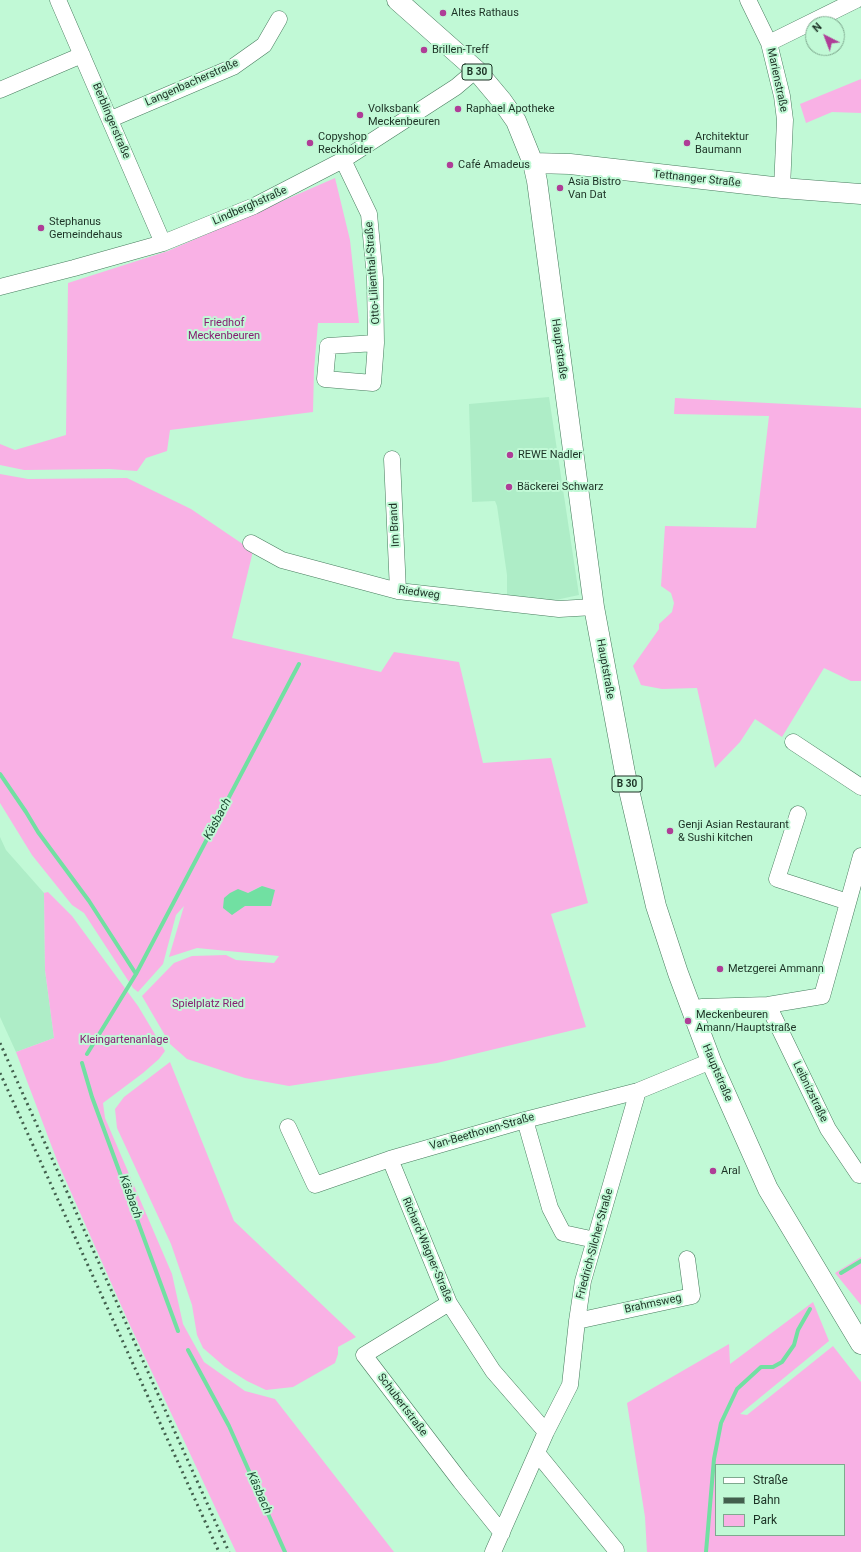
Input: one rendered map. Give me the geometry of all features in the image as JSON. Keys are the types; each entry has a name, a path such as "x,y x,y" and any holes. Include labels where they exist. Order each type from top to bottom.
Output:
{"main road":[{"name":"Hauptstraße","path":"397,0 476,70 502,101 516,121 533,162 538,188 594,607 625,773 656,906 711,1061 768,1189 861,1344"},
{"name":"Tettnanger Straße","path":"533,162 570,164 782,188 861,194"}],"street":[{"name":"Berblingerstraße","path":"58,0 163,243"},
{"name":"Marienstraße","path":"748,0 769,43 782,96 785,120 782,188"},
{"path":"769,43 856,0"},
{"name":"Langenbacherstraße","path":"110,119 233,67 264,45 279,19"},
{"path":"0,90 82,55"},
{"name":"Lindberghstraße","path":"0,287 163,243 254,206 343,160 456,87 476,70"},
{"name":"Otto-Lilienthal-Straße","path":"343,160 369,214 375,278 376,343"},
{"name":"Im Brand","path":"392,459 398,590"},
{"name":"Riedweg","path":"251,543 282,560 398,590 559,609 594,607"},
{"path":"793,742 861,787"},
{"path":"798,814 777,879 848,902"},
{"path":"692,1010 702,1007 768,1005 822,996 861,856"},
{"name":"Leibnizstraße","path":"768,1005 828,1129 859,1175"},
{"name":"Van-Beethoven-Straße","path":"288,1127 315,1185 390,1159 525,1120 638,1091 711,1061"},
{"name":"Friedrich-Silcher-Straße","path":"493,1552 546,1432 570,1385 576,1321 583,1281 638,1091"},
{"path":"525,1120 550,1208 563,1233 595,1240"},
{"name":"Richard-Wagner-Straße","path":"390,1159 448,1303 493,1371 546,1432"},
{"name":"Brahmsweg","path":"576,1321 692,1296 687,1259"},
{"name":"Schubertstraße","path":"448,1303 364,1355 502,1533"},
{"path":"537,1453 616,1550"}],"shaded area":[{"path":"549,397 579,595 551,601 507,597 507,575 497,506 495,501 472,502 469,404"},
{"path":"0,837 6,850 44,893 45,970 54,1038 16,1052 0,1017"},
{"path":"262,886 275,890 271,906 245,906 232,915 223,908 224,898 230,893 238,889 248,893"}],"green space":[{"path":"861,79 861,113 832,112 806,123 800,104"},
{"name":"Friedhof Meckenbeuren","path":"335,178 350,240 359,323 318,323 314,370 313,412 170,430 167,451 146,458 137,471 109,469 24,470 0,465 0,444 15,450 66,435 68,283 168,251"},
{"path":"675,398 861,408 861,681 851,681 824,668 782,737 755,719 740,742 715,768 697,688 662,689 641,685 633,666 659,629 659,624 672,612 674,603 671,593 661,586 665,526 756,528 769,416 674,414"},
{"name":"Spielplatz Ried","path":"0,474 28,479 127,478 191,509 253,551 232,638 381,672 394,652 459,662 483,763 551,758 588,903 551,914 586,1027 437,1063 289,1086 245,1078 187,1059 170,1044 142,996 174,963 192,956 226,955 236,960 274,963 279,956 197,948 169,957 184,906 176,915 163,964 138,992 133,988 84,913 72,905 32,855 0,803","holes":["262,886 271,906 245,906 248,893"]},
{"name":"Kleingartenanlage","path":"48,892 72,916 138,1006 165,1051 159,1059 143,1073 103,1103 105,1118 172,1274 183,1324 204,1362 245,1391 275,1399 394,1552 236,1552 128,1321 58,1163 16,1052 54,1038 45,970 44,893"},
{"path":"170,1062 234,1221 356,1337 338,1347 338,1354 335,1363 293,1387 266,1390 247,1381 225,1367 203,1348 197,1335 192,1305 171,1244 117,1128 115,1109 124,1097"},
{"path":"861,1257 861,1305 835,1273"},
{"path":"813,1302 829,1341 740,1414 747,1415 833,1346 861,1382 861,1552 647,1552 645,1517 627,1403 729,1344 730,1364"}],"waterway":[{"name":"Käsbach","path":"87,1054 136,974 299,664"},
{"name":"Käsbach","path":"0,774 38,832 89,901 136,974"},
{"name":"Käsbach","path":"82,1063 92,1097 178,1331"},
{"path":"841,1273 861,1261"},
{"path":"706,1552 714,1459 721,1423 737,1389 761,1367 773,1367 782,1362 794,1345 798,1330 810,1309"},
{"name":"Käsbach","path":"188,1350 229,1426 285,1552"}],"railway":[{"path":"0,1043 229,1552"},
{"path":"0,1073 219,1552"}],"place":[{"name":"Altes Rathaus","path":"443,13"},
{"name":"Brillen-Treff","path":"424,50"},
{"name":"Raphael Apotheke","path":"458,109"},
{"name":"Volksbank Meckenbeuren","path":"360,115"},
{"name":"Copyshop Reckholder","path":"310,143"},
{"name":"Architektur Baumann","path":"687,143"},
{"name":"Café Amadeus","path":"450,165"},
{"name":"Asia Bistro Van Dat","path":"560,188"},
{"name":"Stephanus Gemeindehaus","path":"41,228"},
{"name":"REWE Nadler","path":"510,455"},
{"name":"Bäckerei Schwarz","path":"509,487"},
{"name":"Genji Asian Restaurant & Sushi kitchen","path":"670,831"},
{"name":"Metzgerei Ammann","path":"720,969"},
{"name":"Meckenbeuren Amann/Hauptstraße","path":"688,1021"},
{"name":"Aral","path":"713,1171"}]}
